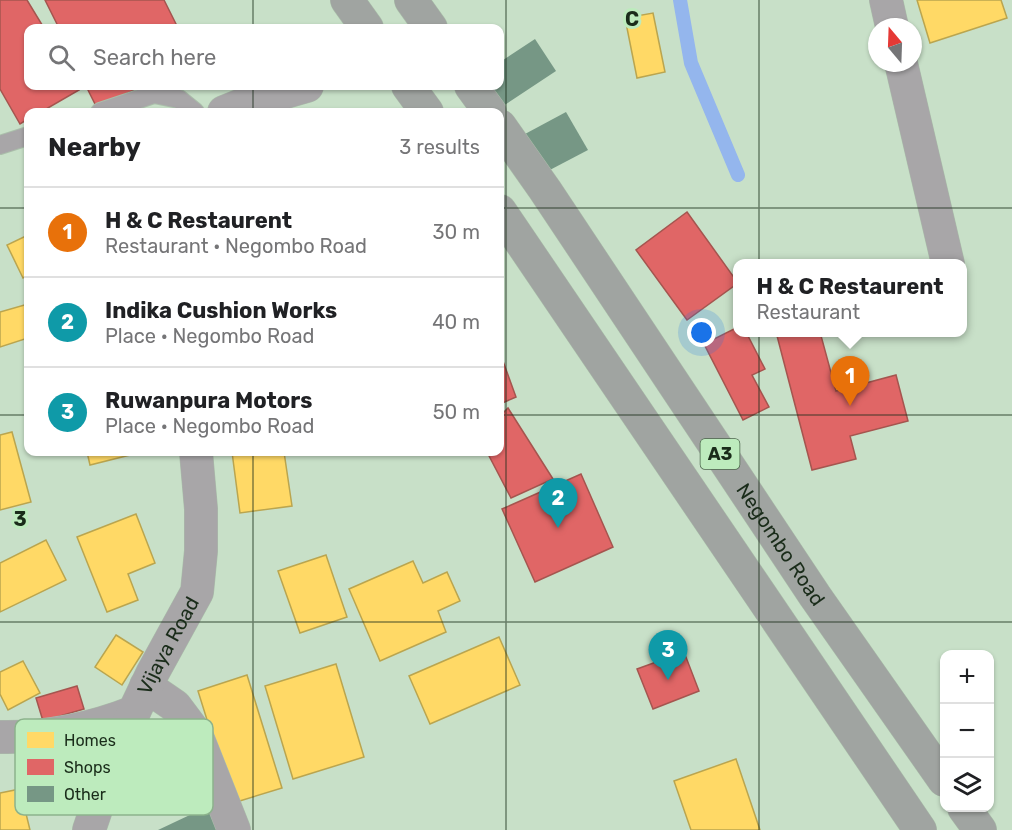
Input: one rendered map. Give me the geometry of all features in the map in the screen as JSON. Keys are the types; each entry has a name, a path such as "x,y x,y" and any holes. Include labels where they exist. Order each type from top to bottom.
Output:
{"highway":[{"path":"346,0 364,24"},
{"path":"411,0 428,24"},
{"path":"411,90 425,108"},
{"path":"474,90 487,108"},
{"name":"Negombo Road","path":"504,132 814,596 940,773"},
{"name":"A3","path":"504,217 920,830"},
{"path":"967,812 980,830"}],"street":[{"path":"886,0 890,18"},
{"path":"903,72 947,259"},
{"path":"234,108 293,90"},
{"name":"Vijaya Road","path":"131,719 197,592 201,551 201,509 196,456"},
{"path":"112,719 140,699 175,706 185,719"},
{"path":"0,737 15,737"},
{"path":"213,777 234,830"},
{"name":"Vijaya Road","path":"89,830 94,815"}],"lane":[{"path":"112,108 154,94 179,99 190,108"},
{"path":"0,146 24,137"}],"building: Homes":[{"path":"917,0 1001,0 1007,18 930,43"},
{"path":"653,13 665,72 637,78 625,18"},
{"path":"24,237 23,278 7,245"},
{"path":"24,305 24,339 0,347 0,312"},
{"path":"12,432 31,502 0,510 0,435"},
{"path":"88,456 126,456 90,465"},
{"path":"233,456 285,456 292,506 240,513"},
{"path":"136,514 155,563 128,574 138,600 107,612 77,537"},
{"path":"46,540 66,580 0,612 0,563"},
{"path":"326,555 347,617 300,633 278,571"},
{"path":"413,561 423,583 447,572 460,601 438,611 446,632 380,661 349,589"},
{"path":"116,635 143,652 122,685 95,667"},
{"path":"499,637 520,685 430,724 409,676"},
{"path":"23,661 40,693 8,710 0,694 0,672"},
{"path":"336,664 364,757 293,779 265,686"},
{"path":"247,675 282,788 233,803 213,739 213,719 207,719 198,691"},
{"path":"736,759 760,830 691,830 674,781"},
{"path":"15,790 15,815 26,815 30,830 0,830 0,793"}],"building: Shops":[{"path":"0,0 27,0 42,24 24,24 24,90 79,90 48,108 24,108 24,122 20,124 0,89"},
{"path":"45,0 164,0 176,24 57,24"},
{"path":"88,90 135,90 97,108"},
{"path":"687,212 733,276 733,287 687,320 636,250"},
{"path":"733,330 733,337 749,337 765,369 752,375 769,407 743,420 704,344"},
{"path":"777,337 821,337 836,391 896,375 908,421 850,436 856,459 812,470"},
{"path":"504,364 516,397 504,402"},
{"path":"508,408 553,479 511,498 489,456 504,456 504,412"},
{"path":"581,474 613,547 535,582 502,509"},
{"path":"684,652 699,691 653,709 637,669"},
{"path":"77,686 84,709 42,719 36,698"}],"building: Other":[{"path":"535,39 556,71 500,108 496,108 484,90 504,90 504,59"},
{"path":"566,112 588,150 546,172 525,134"},
{"path":"213,809 223,830 158,830 190,815 213,815"}],"waterway":[{"path":"680,0 691,63 738,175"}],"place":[{"name":"H & C Restaurent","path":"850,406"},
{"name":"Indika Cushion Works","path":"558,528"},
{"name":"Ruwanpura Motors","path":"668,680"}]}
